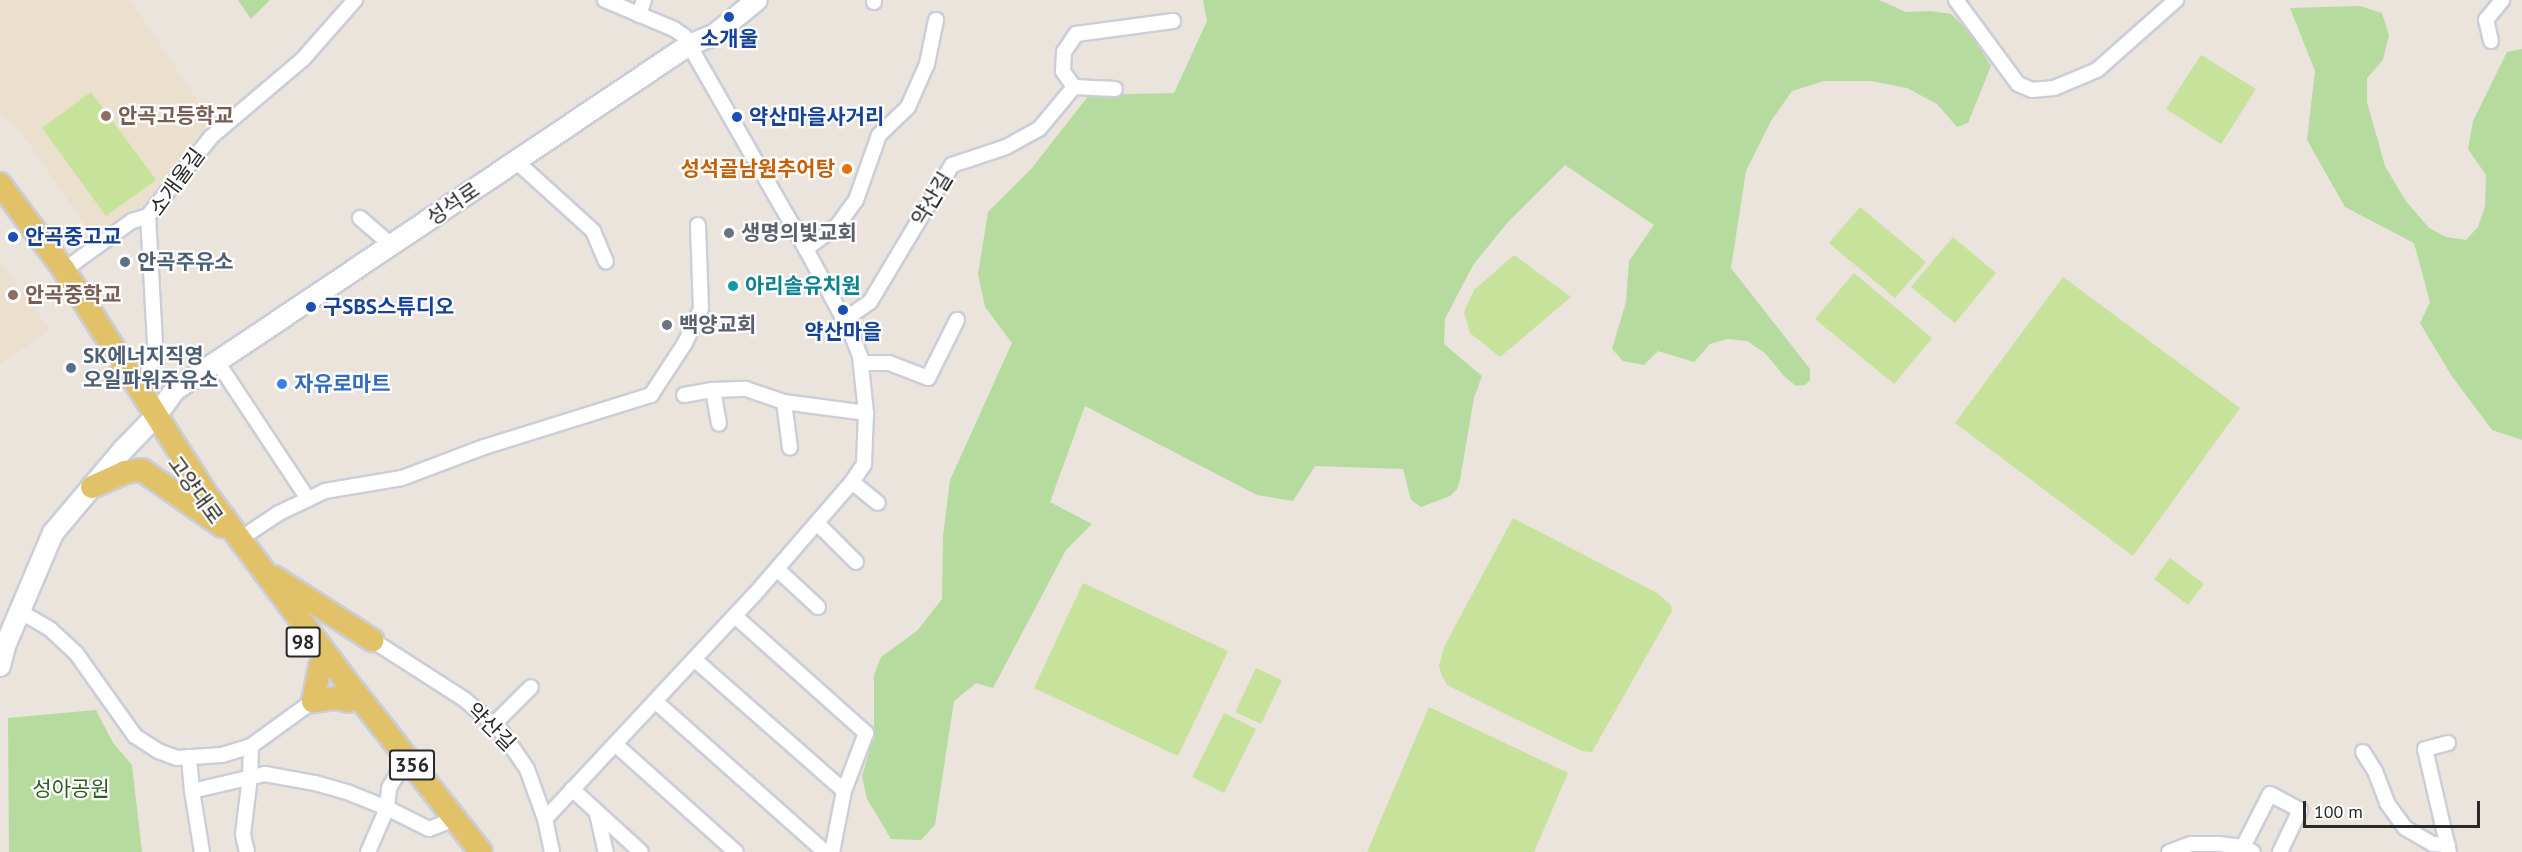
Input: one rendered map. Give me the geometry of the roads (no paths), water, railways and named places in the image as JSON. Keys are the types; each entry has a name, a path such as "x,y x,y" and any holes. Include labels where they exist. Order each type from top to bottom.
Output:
{"main road":[{"name":"고양대로","path":"0,184 64,270 139,390 152,421 344,678 481,852"},
{"name":"고양대로","path":"0,204 320,666 468,852"},
{"path":"92,487 125,472 142,470 222,526"},
{"path":"262,570 372,640"},
{"path":"344,678 340,648 354,639 372,640"},
{"path":"320,666 313,701 336,698 349,700"}],"street":[{"name":"소개울길","path":"139,390 150,368 154,344 148,216 211,137 303,58 356,0"},
{"path":"545,819 777,569 861,471 866,456 866,413 861,363 844,320 806,249 689,45 679,32 605,0"},
{"path":"639,15 644,0"},
{"name":"성석로","path":"0,666 5,645 52,533 152,421 175,390 216,360 517,162 689,45 714,34 757,0"},
{"path":"1956,0 2018,84 2032,90 2054,88 2097,70 2176,0"},
{"path":"2491,40 2486,20 2502,0"},
{"path":"806,249 837,226 856,200 879,135 908,107 927,64 936,20"},
{"path":"1115,89 1074,87 1063,71 1064,52 1076,34 1173,21"},
{"name":"약산길","path":"844,320 870,302 952,165 1006,147 1039,129 1074,87"},
{"path":"517,162 593,231 606,261"},
{"path":"64,270 132,221 148,216"},
{"path":"360,218 391,245"},
{"name":"고양대로","path":"240,539 279,513 325,491 402,478 484,447 651,394 685,344 701,308 698,225"},
{"path":"861,363 889,363 928,378 957,320"},
{"path":"216,360 308,499"},
{"path":"684,395 712,390 746,389 784,402 866,413"},
{"path":"712,390 719,423"},
{"path":"784,402 790,448"},
{"path":"852,482 878,503"},
{"path":"816,524 856,562"},
{"path":"777,569 818,607"},
{"path":"19,611 50,629 76,653 135,736 177,758 222,755 251,746 313,701"},
{"path":"735,616 866,733 844,791 832,852"},
{"name":"약산길","path":"372,640 464,699 494,724 527,769 545,819 552,852"},
{"path":"694,659 844,791"},
{"path":"494,724 531,687"},
{"path":"655,701 825,852"},
{"path":"2363,752 2375,771 2387,803 2405,828 2433,844 2449,848 2425,748 2448,743"},
{"path":"615,744 736,852"},
{"path":"247,852 243,834 250,777 251,746"},
{"path":"189,758 202,852"},
{"path":"368,852 387,808 389,788 400,768"},
{"path":"192,791 265,774 315,783 387,808 429,829 445,823"},
{"path":"572,789 641,852"},
{"path":"2169,852 2190,844 2248,850 2270,794 2301,810 2280,852"},
{"path":"597,814 606,852"}],"place":[{"name":"소개울","path":"729,17"},
{"name":"안곡고등학교","path":"106,116"},
{"name":"약산마을사거리","path":"737,117"},
{"name":"성석골남원추어탕","path":"847,169"},
{"name":"생명의빛교회","path":"729,233"},
{"name":"안곡중고교","path":"13,237"},
{"name":"안곡주유소","path":"125,262"},
{"name":"아리솔유치원","path":"733,286"},
{"name":"안곡중학교","path":"13,295"},
{"name":"구SBS스튜디오","path":"311,307"},
{"name":"약산마을","path":"843,310"},
{"name":"백양교회","path":"667,325"},
{"name":"SK에너지직영 오일파워주유소","path":"71,368"},
{"name":"자유로마트","path":"282,384"}],"park label":[{"name":"성아공원","path":"71,789"}]}
